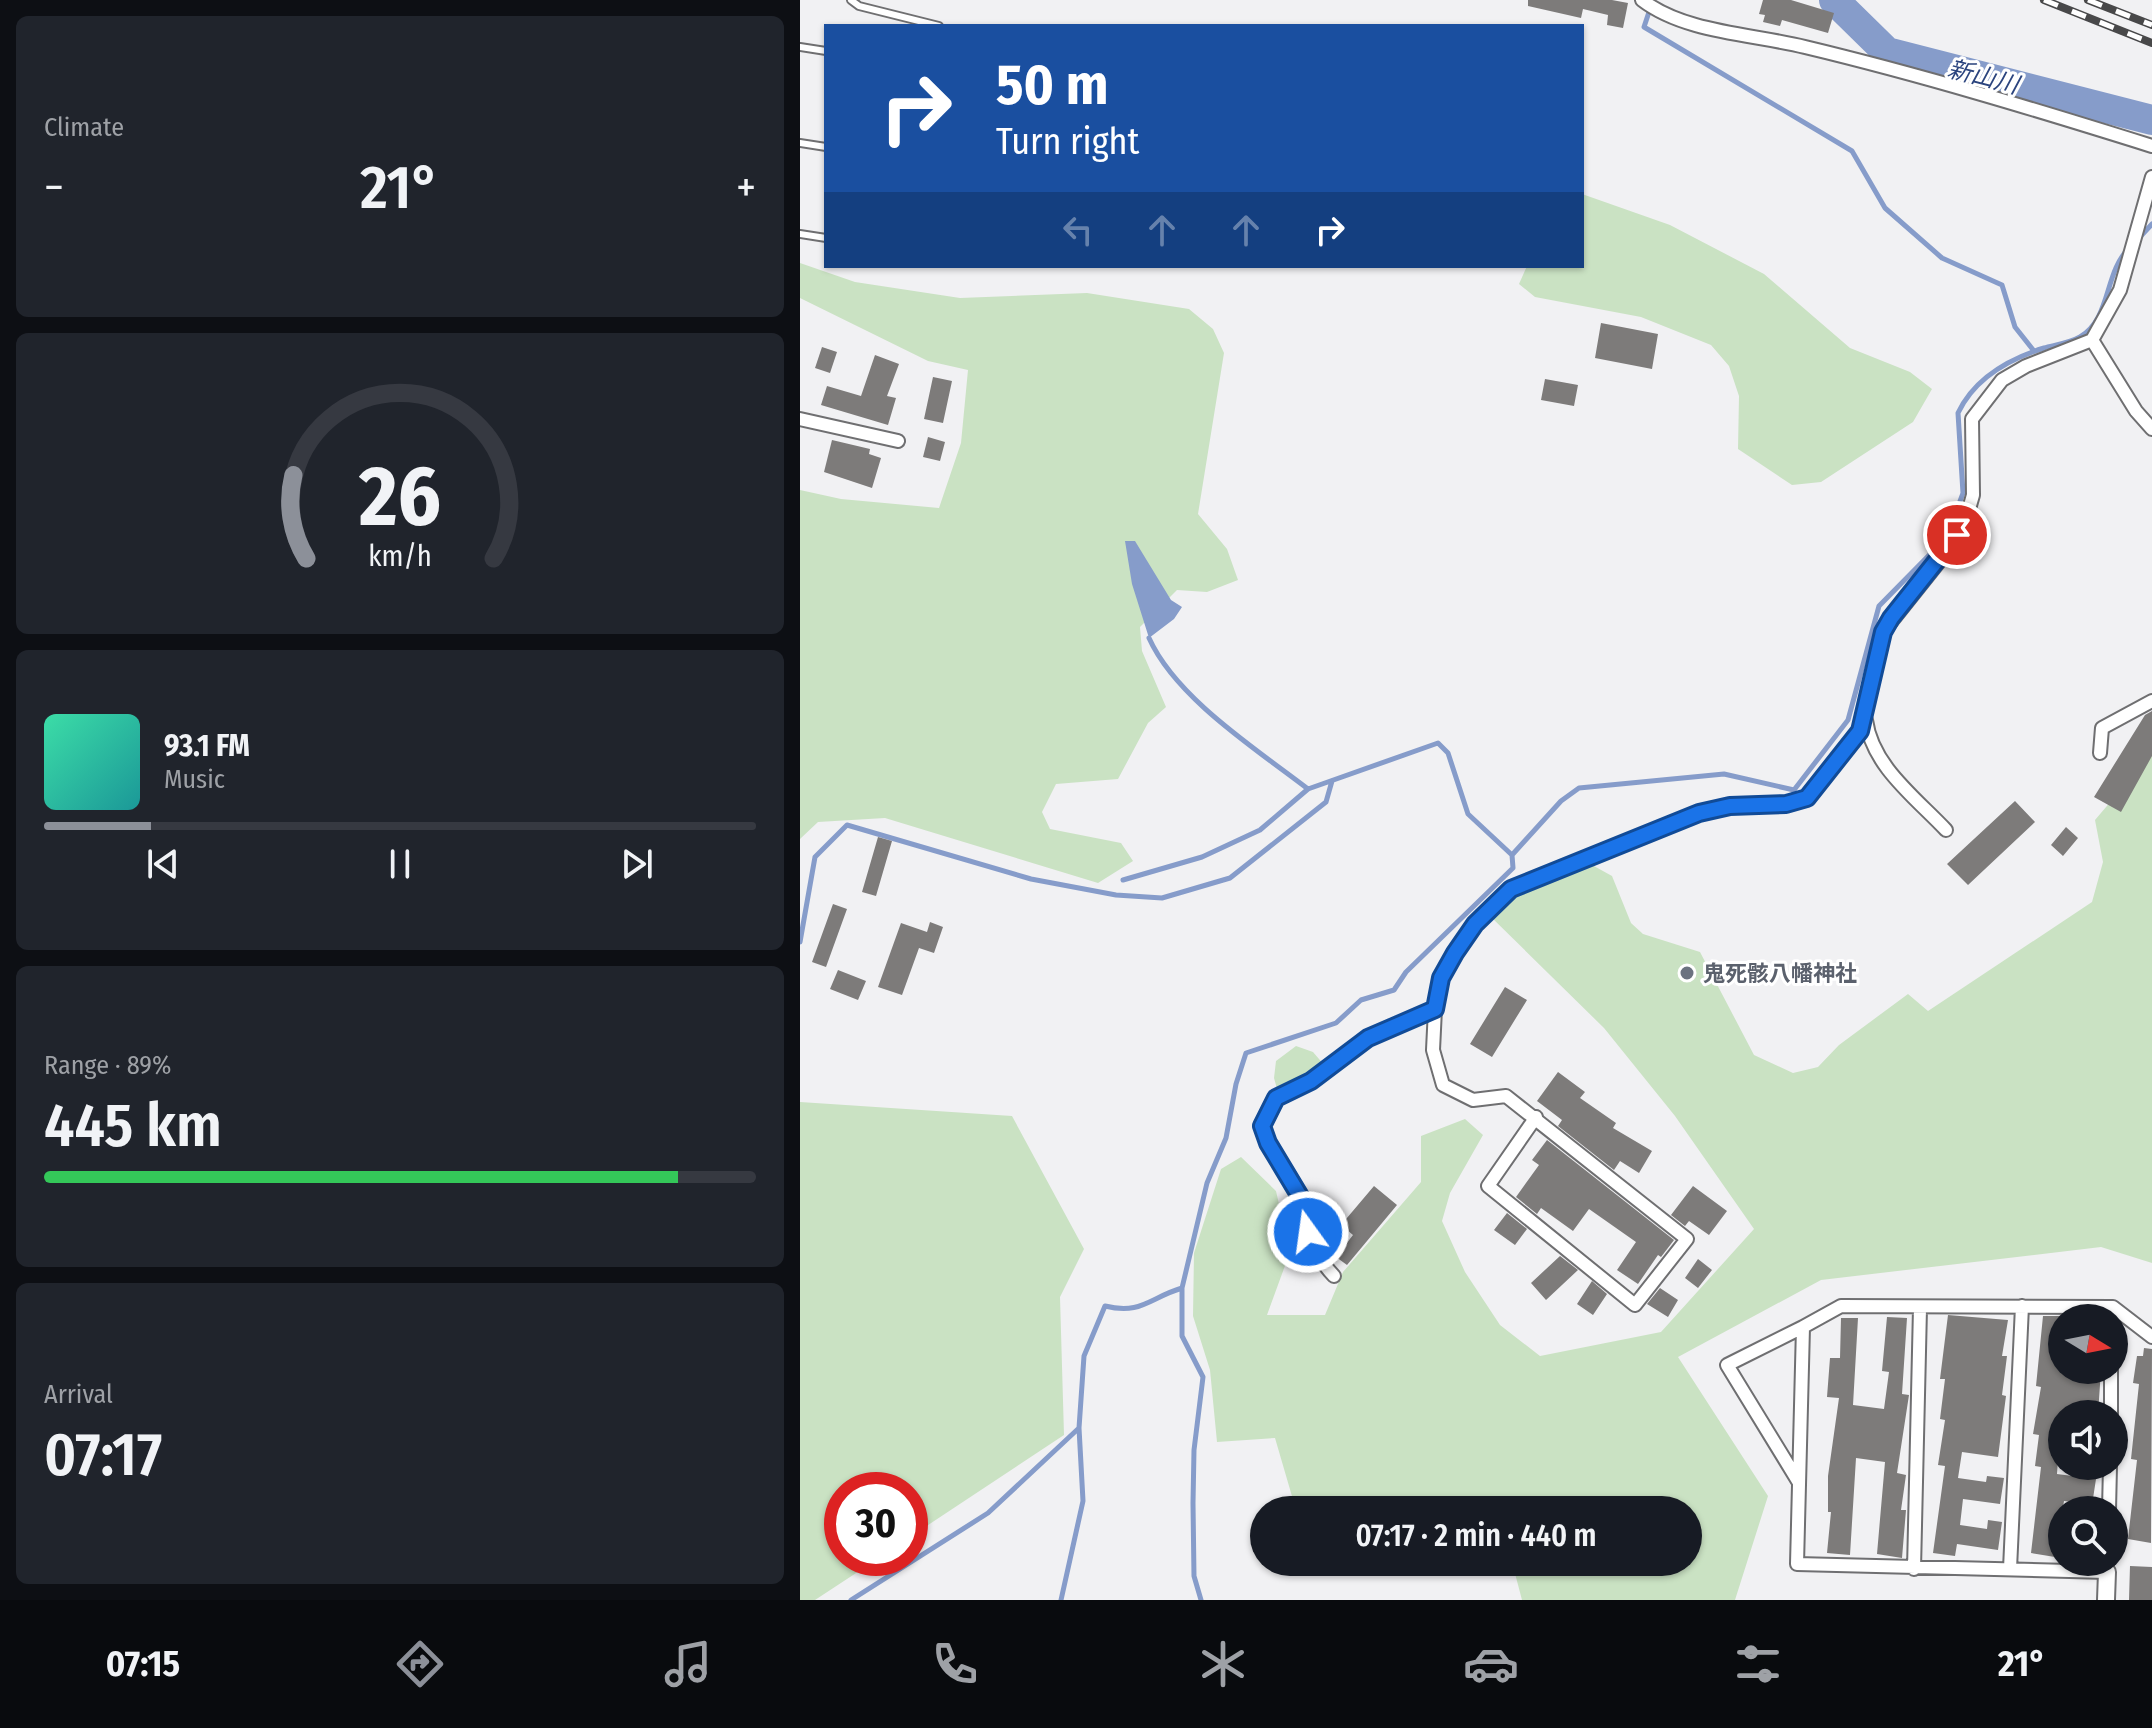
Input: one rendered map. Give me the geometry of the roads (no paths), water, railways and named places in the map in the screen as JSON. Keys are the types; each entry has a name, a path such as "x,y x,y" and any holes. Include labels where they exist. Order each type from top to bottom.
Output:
{"street":[{"path":"1642,0 1663,16 1806,47 2018,104 2152,146"},
{"path":"1536,1117 1488,1186 1635,1305 1687,1239 1536,1117 1506,1096 1473,1100 1443,1085 1433,1050 1435,1009 1441,978 1475,924 1511,889 1699,813 1730,806 1786,804 1807,798 1860,731 1866,717 1883,632 1891,618 1950,548 1967,516 1973,495 1972,419 2002,380 2026,366 2092,340 2120,290 2152,177"},
{"path":"2092,340 2136,411 2152,429"},
{"path":"800,419 898,441"},
{"path":"2100,753 2102,728 2152,701"},
{"path":"1866,717 1869,740 1890,772 1946,830"},
{"path":"1334,1276 1320,1262 1308,1232 1301,1198 1268,1143 1262,1126 1276,1098 1311,1081 1368,1038 1435,1009"},
{"path":"1798,1482 1727,1365 1841,1306 2048,1308"},
{"path":"2010,1569 2022,1306"},
{"path":"1914,1569 1920,1308"},
{"path":"2128,1322 2152,1337"},
{"path":"1803,1327 1797,1564 1914,1569 2048,1568"},
{"path":"2106,1600 2107,1576"}],"lane":[{"path":"851,0 859,6 931,24"},
{"path":"800,47 824,51"},
{"path":"800,143 824,147"},
{"path":"800,234 824,238"}],"water":[{"path":"1125,541 1135,541 1171,600 1182,607 1174,619 1149,638 1132,584"}],"waterway":[{"name":"新山川","path":"1834,0 1887,52 2152,120"},
{"path":"1651,6 1644,27 1852,151 1885,208 1942,258 2002,285 2015,327 2034,351"},
{"path":"2139,238 2152,224"},
{"path":"1201,1600 1194,1576 1193,1503 1194,1450 1203,1377 1182,1336 1182,1288 1207,1183 1226,1138 1236,1084 1246,1053 1336,1023 1361,1000 1394,990 1406,972 1513,868 1512,855 1561,801 1579,788 1724,774 1794,790 1848,720 1879,606 1947,537 1963,493 1958,413 1965,400 1983,380 2006,364 2031,352 2076,339 2090,329 2103,308 2115,270 2129,248"},
{"path":"1149,638 1161,660 1197,702 1308,789"},
{"path":"1123,880 1202,857 1260,830 1308,789 1438,743 1448,753 1468,814 1512,855"},
{"path":"800,942 815,857 847,825 1031,879 1116,895 1162,898 1230,878 1326,802 1332,781"},
{"path":"851,1600 988,1513 1079,1428 1084,1356 1105,1306 1136,1307 1182,1288"},
{"path":"1061,1600 1083,1501 1079,1428"}],"railway":[{"path":"2044,0 2152,43"},
{"path":"2088,0 2152,25"}],"place":[{"name":"鬼死骸八幡神社","path":"1687,973"}]}
